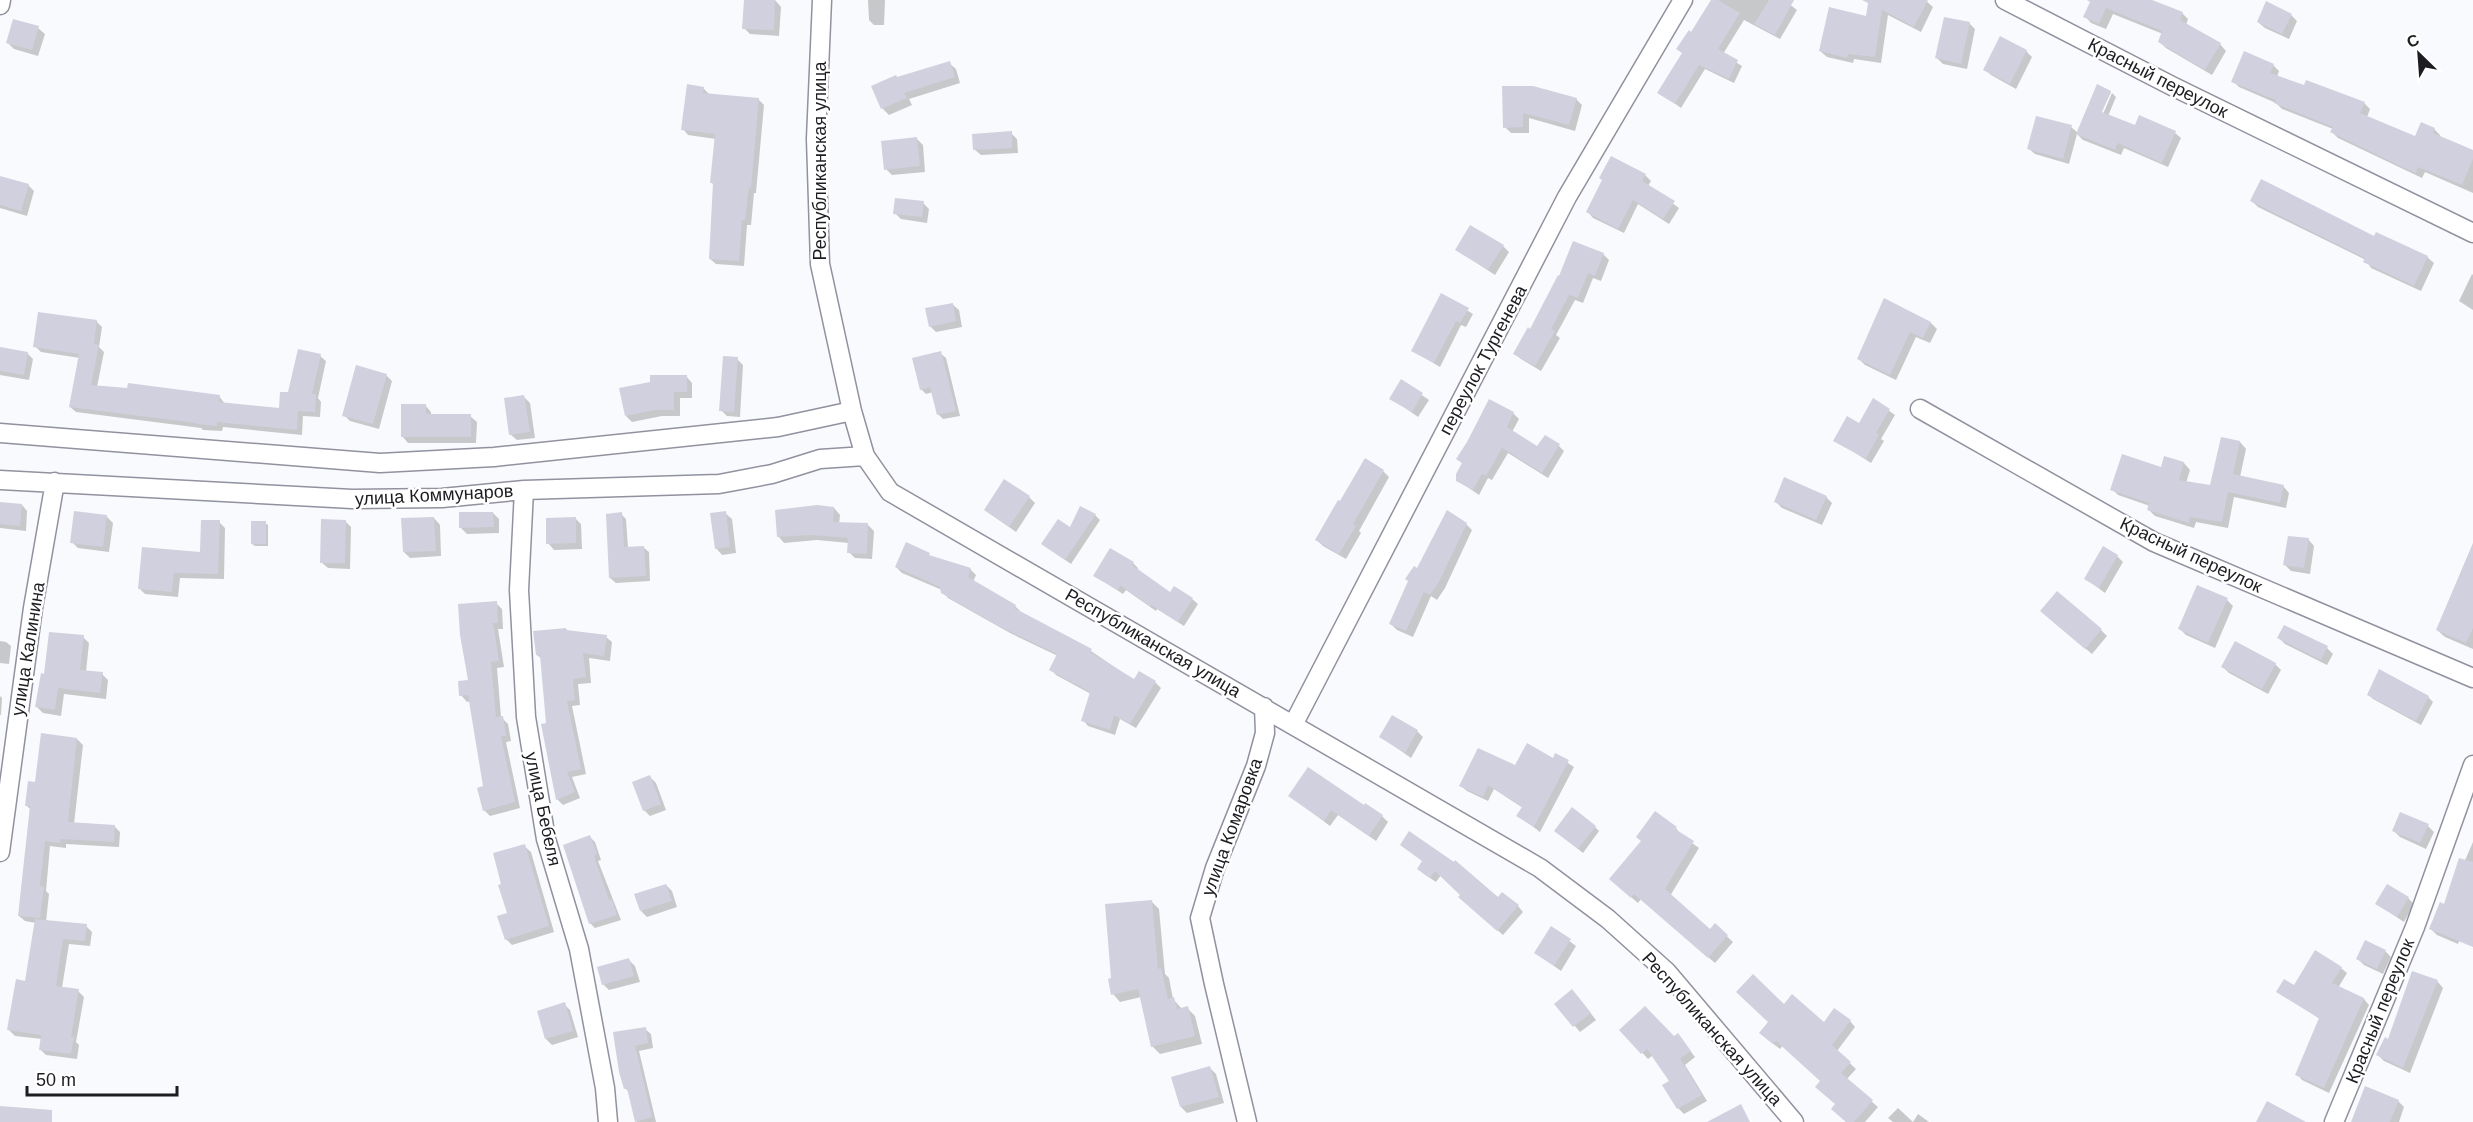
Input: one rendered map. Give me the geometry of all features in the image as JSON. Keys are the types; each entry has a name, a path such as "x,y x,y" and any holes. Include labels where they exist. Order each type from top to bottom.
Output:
{"street":[{"path":"0,5 1,0"},
{"name":"Республиканская улица","path":"822,0 816,139 820,264 852,411 865,456 890,492 1540,868 1608,919 1666,972 1794,1122"},
{"name":"переулок Тургенева","path":"1293,725 1567,198 1683,0"},
{"name":"Красный переулок","path":"2005,0 2172,86 2473,233"},
{"name":"Красный переулок","path":"1920,409 2154,542 2473,678"},
{"name":"улица Коммунаров","path":"0,433 380,463 494,457 778,428 852,411"},
{"name":"улица Коммунаров","path":"0,480 352,499 442,498 524,490 719,484 772,474 820,459 865,456"},
{"name":"улица Калинина","path":"0,852 33,608 55,482"},
{"name":"улица Бебеля","path":"524,490 519,590 526,717 546,838 579,949 605,1088 609,1122"},
{"name":"улица Комаровка","path":"1247,1122 1200,918 1215,868 1256,766 1265,734 1264,707"},
{"name":"Красный переулок","path":"2334,1122 2415,927 2473,765"}],"building":[{"path":"744,0 775,0 774,30 742,29"},
{"path":"1711,0 1718,0 1740,13 1718,49 1738,60 1729,79 1699,65 1675,104 1657,93 1682,53 1676,49 1689,30 1691,32"},
{"path":"1769,0 1794,0 1775,35 1754,24"},
{"path":"1862,0 1928,0 1914,27 1882,10 1875,57 1848,54 1847,58 1819,51 1829,7 1866,16 1868,3"},
{"path":"2087,0 2152,0 2183,12 2180,20 2221,43 2205,70 2158,42 2162,31 2106,8 2099,24 2083,17 2090,2"},
{"path":"2266,1 2292,14 2282,34 2257,22"},
{"path":"1944,17 1970,22 1961,64 1935,58"},
{"path":"13,19 39,26 32,50 6,43"},
{"path":"2000,36 2027,50 2010,84 1983,70"},
{"path":"2244,51 2274,64 2270,73 2304,85 2306,80 2365,102 2360,113 2415,136 2421,122 2435,128 2433,133 2473,150 2473,159 2462,185 2418,167 2416,173 2402,167 2330,132 2333,127 2274,103 2276,100 2231,82"},
{"path":"950,61 955,77 904,93 907,98 881,109 871,86 896,75 897,77"},
{"path":"687,84 704,87 703,93 759,98 751,188 749,187 745,220 742,220 739,261 709,259 713,183 710,183 715,134 681,130"},
{"path":"2097,84 2111,91 2102,112 2135,125 2139,115 2176,131 2162,163 2118,143 2115,150 2076,134"},
{"path":"1502,86 1533,86 1577,98 1569,125 1523,113 1523,127 1503,128"},
{"path":"2036,116 2072,125 2063,159 2027,149"},
{"path":"1012,131 1012,148 973,150 972,134"},
{"path":"917,137 920,166 884,170 881,141"},
{"path":"1611,156 1646,174 1642,181 1675,201 1663,219 1633,200 1618,229 1586,212 1602,180 1599,178"},
{"path":"0,176 29,184 21,211 0,205"},
{"path":"2261,179 2374,236 2376,232 2428,256 2414,286 2363,262 2365,258 2250,201"},
{"path":"895,198 924,201 922,217 893,214"},
{"path":"1470,225 1504,245 1488,270 1455,250"},
{"path":"1573,241 1604,253 1595,276 1588,273 1578,298 1569,295 1551,329 1555,331 1535,366 1513,354 1528,327 1530,329 1559,276"},
{"path":"1441,293 1469,308 1460,323 1456,321 1434,363 1411,351"},
{"path":"1884,298 1931,322 1923,338 1910,332 1890,375 1857,359"},
{"path":"953,303 956,321 929,327 925,308"},
{"path":"38,312 97,320 94,344 99,345 91,385 127,388 128,383 220,395 219,402 279,408 280,392 288,392 298,349 321,354 312,394 316,394 315,412 298,411 297,430 217,422 217,426 196,424 69,407 79,354 33,347"},
{"path":"0,347 28,352 24,375 0,371"},
{"path":"941,351 956,411 937,415 930,387 920,390 912,358"},
{"path":"723,356 738,357 734,412 719,411"},
{"path":"356,365 387,374 373,424 342,416"},
{"path":"650,375 687,375 687,392 674,392 674,410 655,410 625,416 619,388 650,382"},
{"path":"1401,379 1423,393 1412,412 1389,399"},
{"path":"524,395 530,432 509,435 504,398"},
{"path":"1873,398 1890,409 1876,433 1879,434 1866,459 1833,441 1847,416 1859,423"},
{"path":"1489,399 1514,412 1507,427 1537,446 1545,435 1560,444 1542,473 1502,448 1486,476 1482,474 1473,490 1456,481 1456,474 1462,463 1456,459"},
{"path":"401,404 426,404 426,414 471,414 471,437 401,437"},
{"path":"2221,437 2240,441 2233,474 2284,485 2280,503 2228,492 2222,522 2190,517 2189,523 2147,510 2149,503 2110,490 2122,454 2161,467 2164,456 2184,462 2179,480 2210,485"},
{"path":"1365,458 1384,470 1353,524 1356,526 1339,554 1315,540"},
{"path":"1784,477 1827,496 1816,520 1774,502"},
{"path":"1004,479 1030,496 1009,527 984,510"},
{"path":"0,502 22,504 20,526 0,524"},
{"path":"817,505 834,507 833,522 868,523 867,554 847,553 848,538 810,535 777,537 775,510"},
{"path":"1080,506 1096,514 1065,560 1041,544 1058,519 1070,527"},
{"path":"1447,510 1467,523 1439,582 1430,595 1424,592 1406,631 1389,624 1408,581 1405,579 1414,566 1417,568"},
{"path":"74,511 107,515 103,547 70,543"},
{"path":"726,511 730,547 715,549 710,513"},
{"path":"459,512 493,512 494,527 459,528"},
{"path":"622,512 624,547 644,546 646,576 609,578 606,514"},
{"path":"434,517 436,551 403,552 401,518"},
{"path":"576,517 576,543 546,544 546,518"},
{"path":"321,519 346,520 345,563 320,563"},
{"path":"201,520 220,520 218,574 174,573 172,592 138,589 142,547 200,552"},
{"path":"251,521 266,521 266,544 251,544"},
{"path":"2288,536 2309,538 2304,568 2283,565"},
{"path":"906,542 930,553 929,555 971,568 968,577 1016,605 1014,608 1092,649 1090,652 1134,679 1139,671 1156,681 1130,724 1114,715 1110,730 1081,721 1090,692 1049,670 1057,654 1002,628 941,593 940,587 895,567"},
{"path":"2473,543 2473,628 2466,643 2436,630"},
{"path":"2103,546 2118,555 2099,588 2084,579"},
{"path":"1110,548 1134,562 1132,565 1170,592 1174,586 1193,598 1178,622 1120,585 1118,590 1093,576"},
{"path":"2197,585 2228,598 2208,643 2178,629"},
{"path":"2057,591 2102,629 2085,649 2040,611"},
{"path":"497,601 498,623 493,623 499,661 491,662 496,717 503,716 506,736 501,736 515,802 483,811 477,788 483,786 468,695 459,696 458,681 468,680 460,635 458,604"},
{"path":"2284,625 2328,646 2321,660 2277,638"},
{"path":"566,628 566,630 607,635 604,656 583,653 586,677 573,679 575,700 567,701 581,769 567,772 575,792 556,800 541,724 546,723 540,655 536,655 533,631"},
{"path":"49,632 84,635 80,670 103,672 100,693 58,688 55,710 35,707 41,673 44,674"},
{"path":"2235,641 2276,663 2262,689 2221,667"},
{"path":"2379,669 2429,696 2416,721 2367,695"},
{"path":"1392,715 1418,730 1405,753 1379,737"},
{"path":"41,733 77,738 68,822 115,825 114,842 61,839 60,843 45,841 40,886 44,887 40,918 18,916 30,806 25,806 28,781 35,782"},
{"path":"1527,743 1553,758 1555,753 1569,760 1534,827 1516,816 1522,807 1488,785 1483,797 1459,786 1478,748 1515,765"},
{"path":"1308,767 1364,805 1365,803 1383,815 1369,836 1331,810 1324,821 1288,796"},
{"path":"650,775 661,804 643,811 632,782"},
{"path":"1572,807 1596,826 1578,849 1554,831"},
{"path":"1655,811 1677,827 1675,829 1694,841 1665,889 1710,929 1715,923 1728,935 1708,958 1634,894 1631,898 1609,879 1641,841 1636,837"},
{"path":"2400,812 2429,824 2420,843 2392,831"},
{"path":"1409,831 1454,862 1455,860 1498,897 1502,892 1519,905 1497,931 1458,897 1460,895 1435,871 1430,878 1417,869 1422,861 1400,845"},
{"path":"590,835 597,854 594,856 609,900 612,899 617,915 589,924 563,845"},
{"path":"525,844 549,926 505,940 497,916 507,913 498,885 501,884 493,853"},
{"path":"2459,858 2473,862 2473,947 2429,929 2440,902 2444,904"},
{"path":"666,884 672,901 640,911 634,894"},
{"path":"2387,884 2409,897 2397,917 2375,904"},
{"path":"1152,900 1158,969 1161,968 1168,999 1174,997 1177,1009 1188,1006 1195,1036 1151,1047 1138,989 1111,995 1108,979 1111,978 1105,904"},
{"path":"35,919 87,924 85,941 63,939 56,986 79,989 71,1037 74,1037 71,1054 39,1050 41,1035 7,1030 16,979 25,981"},
{"path":"1551,926 1571,939 1554,966 1534,953"},
{"path":"2365,940 2386,950 2377,969 2356,959"},
{"path":"2315,950 2342,967 2332,983 2364,998 2324,1088 2295,1075 2319,1018 2276,992 2284,979 2294,985"},
{"path":"629,958 634,976 602,985 597,967"},
{"path":"2412,971 2438,980 2403,1068 2376,1055 2385,1037 2388,1039"},
{"path":"1753,974 1784,1004 1792,994 1824,1022 1834,1008 1851,1020 1832,1045 1851,1062 1841,1073 1873,1100 1854,1122 1846,1122 1831,1109 1835,1104 1815,1087 1820,1081 1776,1041 1773,1044 1759,1033 1768,1022 1736,992"},
{"path":"1572,989 1591,1013 1573,1027 1554,1004"},
{"path":"565,1002 573,1031 545,1039 537,1011"},
{"path":"1645,1006 1674,1036 1678,1033 1691,1051 1680,1058 1702,1095 1677,1109 1662,1085 1669,1081 1647,1049 1641,1054 1619,1030"},
{"path":"646,1027 648,1043 635,1046 652,1117 635,1122 627,1088 624,1089 619,1072 613,1032"},
{"path":"1210,1066 1219,1097 1180,1107 1171,1077"},
{"path":"2365,1086 2399,1100 2390,1122 2351,1122"},
{"path":"2267,1101 2306,1122 2256,1122"},
{"path":"1741,1104 1750,1122 1707,1122"},
{"path":"0,1106 52,1110 52,1122 0,1122"}]}
